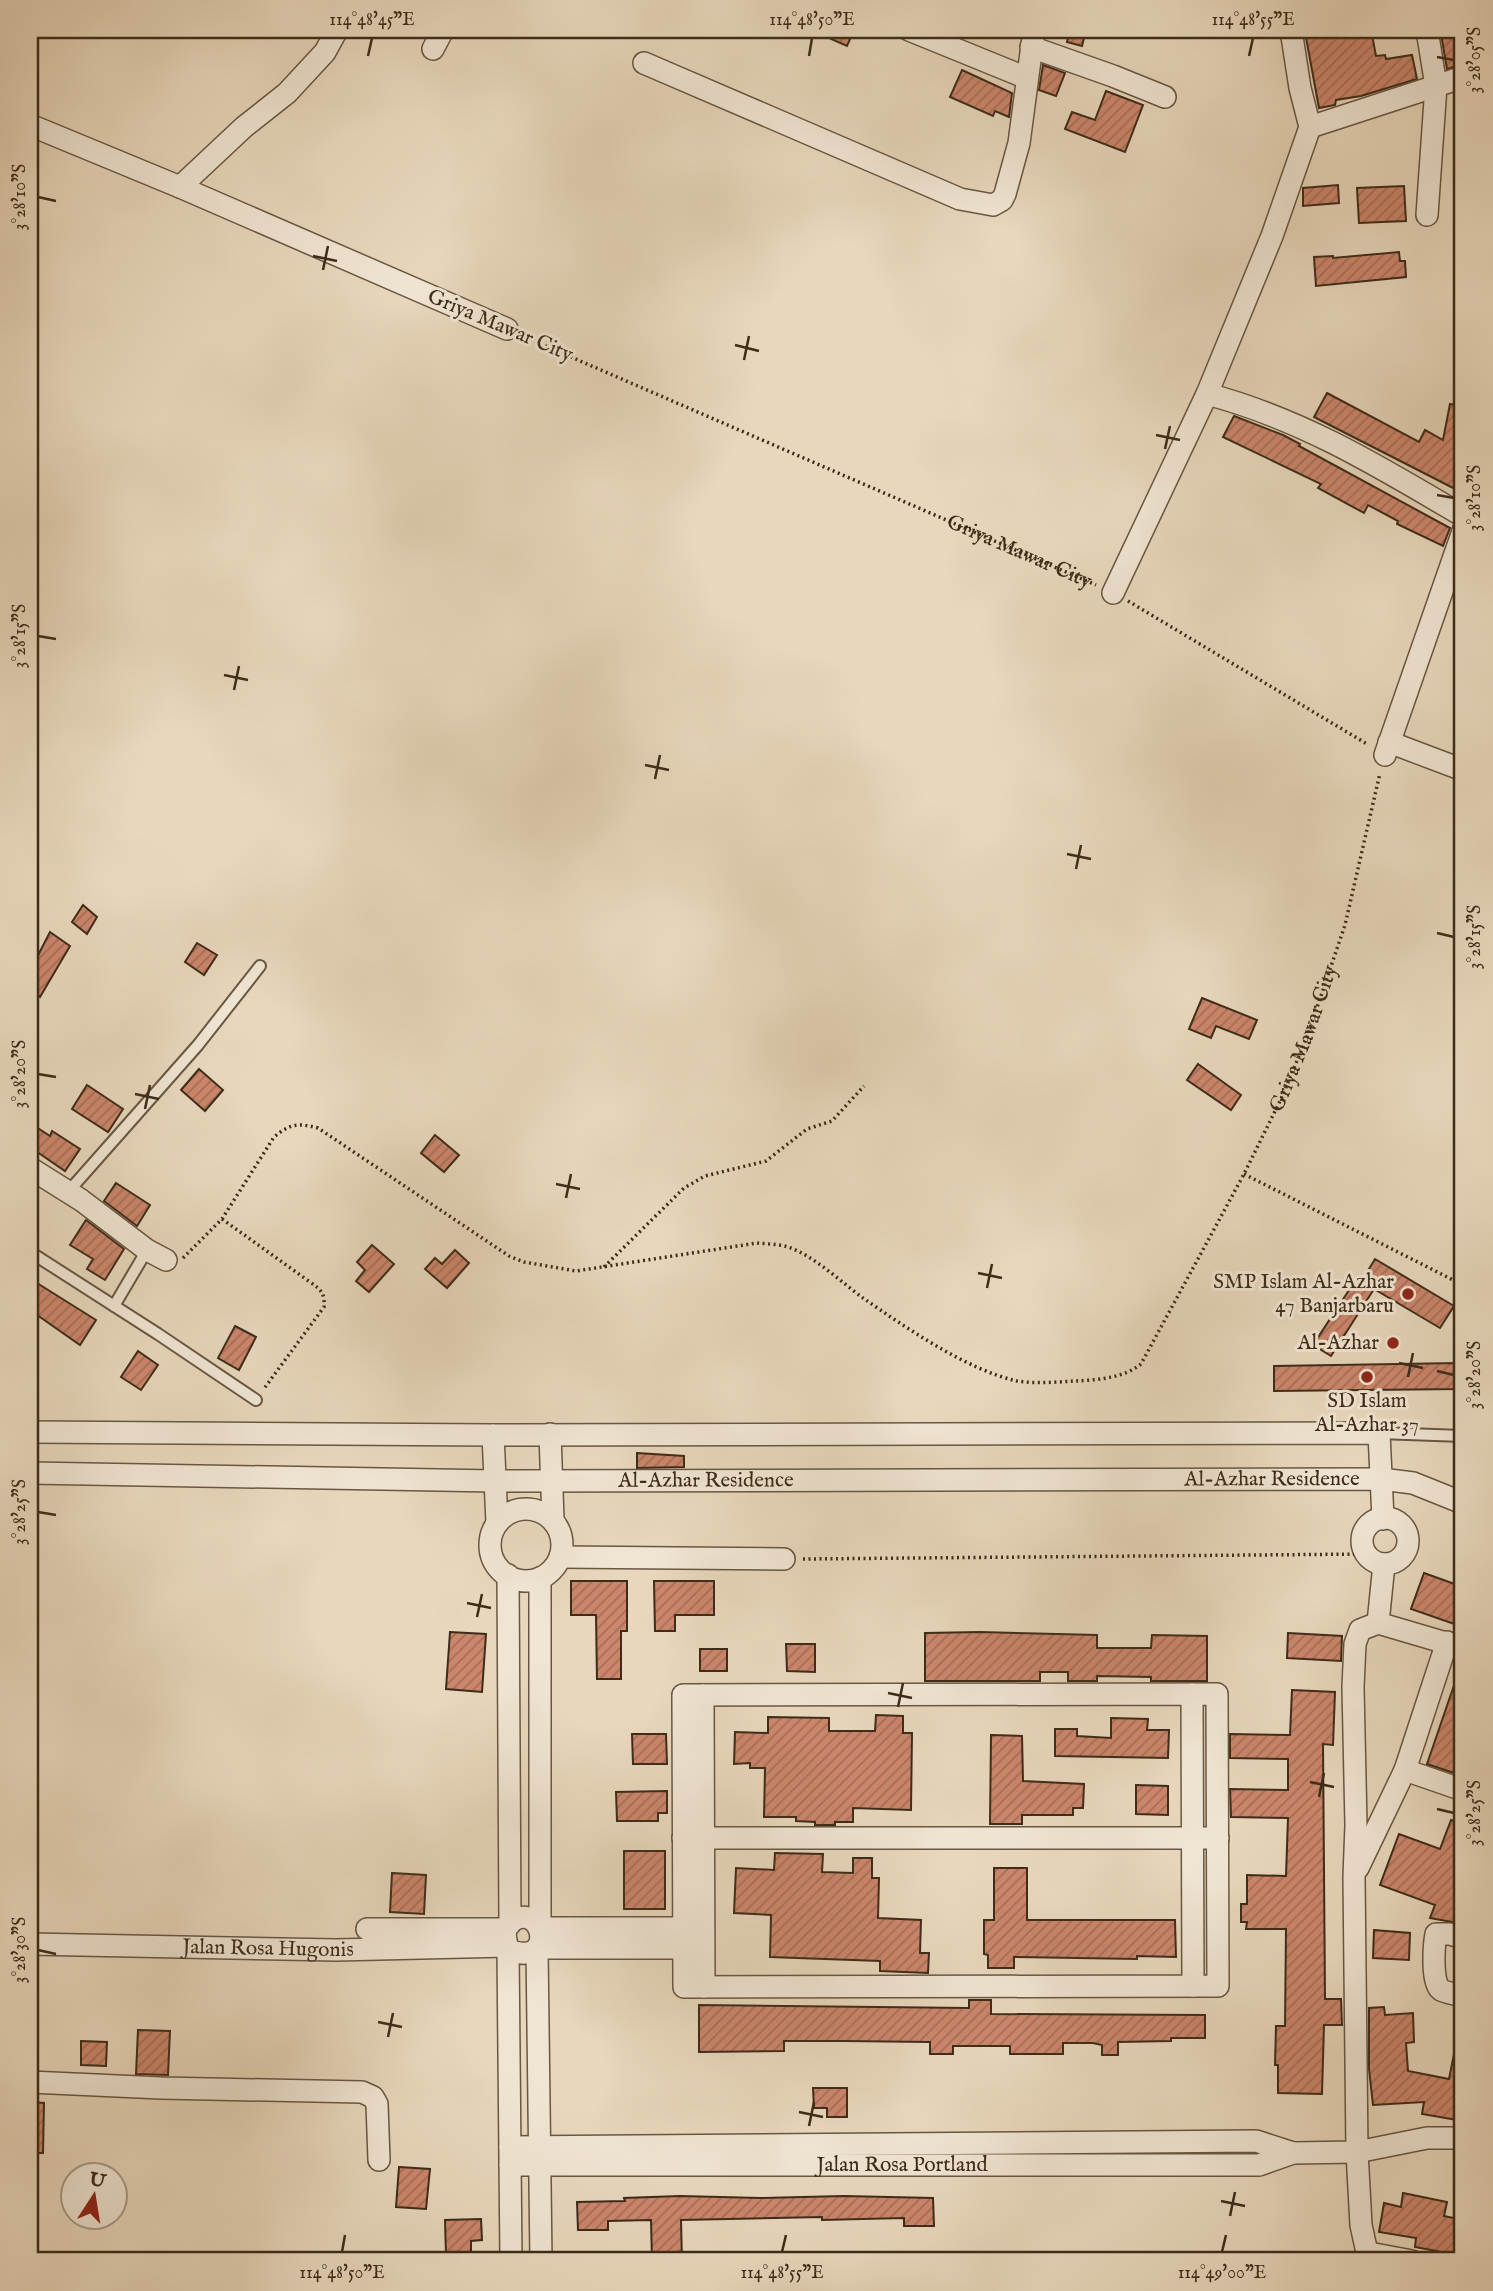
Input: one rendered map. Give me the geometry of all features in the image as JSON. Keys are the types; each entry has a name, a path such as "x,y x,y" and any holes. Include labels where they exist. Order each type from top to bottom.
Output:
{"street":[{"path":"180,187 244,127 287,93 325,52 337,30"},
{"path":"433,49 443,30"},
{"path":"909,30 1027,78"},
{"path":"1113,593 1207,394 1272,236 1310,127 1300,88 1291,30"},
{"path":"1427,30 1436,86 1427,215"},
{"path":"644,63 960,199 986,205 998,204 1005,194 1019,143 1033,38 1165,97"},
{"path":"1310,127 1463,77"},
{"name":"Griya Mawar City","path":"30,125 507,329"},
{"path":"1207,394 1242,403 1290,421 1380,467 1463,516"},
{"path":"1463,531 1387,749 1463,770"},
{"path":"30,1168 68,1192 147,1250 166,1260"},
{"path":"30,1432 1379,1433 1383,1518"},
{"path":"493,1434 496,1523 489,1545 491,1557 497,1567 514,1580 534,1581 553,1569 560,1557 562,1538 553,1521 550,1434"},
{"name":"Al-Azhar Residence","path":"30,1473 495,1481 1381,1479 1413,1483 1463,1503"},
{"path":"496,1523 514,1511 524,1509 535,1510 553,1521"},
{"path":"1383,1518 1398,1522 1404,1527 1408,1541 1404,1556 1398,1561 1375,1559 1363,1548 1363,1535 1371,1523 1383,1518"},
{"path":"560,1557 784,1559"},
{"path":"1375,1559 1378,1623"},
{"path":"508,1575 511,2261"},
{"path":"540,1578 541,2261"},
{"path":"1354,1877 1405,1770 1455,1645 1378,1623 1360,1630 1355,1644 1353,1688 1356,1825 1354,1877 1357,2152 1361,2225 1374,2257 1412,2261"},
{"path":"508,1636 540,1637"},
{"path":"1192,1694 1193,1986"},
{"path":"1192,1694 1217,1694 1218,1986 684,1987 694,1938 693,1838 683,1695 1192,1694"},
{"path":"1405,1770 1463,1790"},
{"path":"693,1838 1218,1838"},
{"path":"508,1937 514,1920 526,1918 532,1920 539,1938"},
{"name":"Jalan Rosa Hugonis","path":"367,1930 508,1937"},
{"path":"1463,1938 1436,1934 1434,1976 1437,1987 1463,1996"},
{"path":"508,1937 520,1954 530,1954 539,1938"},
{"name":"Jalan Rosa Hugonis","path":"30,1944 336,1950 508,1937"},
{"path":"539,1938 694,1938"},
{"path":"30,2082 362,2092 373,2097 377,2104 379,2160"},
{"name":"Jalan Rosa Portland","path":"510,2156 1259,2165 1293,2153 1357,2152 1427,2138 1463,2138"}],"lane":[{"path":"68,1192 198,1045 260,966"},
{"path":"114,1306 147,1250"},
{"path":"30,1252 256,1400"},
{"path":"1379,1433 1463,1436"}],"path":[{"name":"Griya Mawar City","path":"507,329 1113,593 1387,749 1345,926 1307,1037 1281,1099 1244,1174 1141,1364 1133,1370 1084,1381 1048,1383 1018,1381 993,1374 900,1323 815,1263 786,1246 757,1243 603,1269"},
{"path":"166,1260 176,1261 185,1257 222,1219 274,1137 286,1128 301,1124 318,1128 509,1256 524,1262 576,1271 603,1269 684,1188 705,1176 766,1161 807,1129 832,1121 864,1086"},
{"path":"1244,1174 1463,1285"},
{"path":"222,1219 321,1290 324,1296 324,1307 256,1400"},
{"path":"784,1559 1375,1559"}],"building":[{"path":"811,30 854,30 847,46"},
{"path":"1070,30 1086,30 1082,46 1067,42"},
{"path":"1371,30 1376,56 1385,55 1386,59 1412,55 1417,79 1361,96 1336,100 1335,105 1319,108 1305,32"},
{"path":"1463,30 1463,64 1447,69 1441,34"},
{"path":"1043,65 1065,73 1056,96 1039,90"},
{"path":"962,70 1012,93 1009,117 995,111 993,116 950,97"},
{"path":"1106,91 1143,105 1125,152 1065,129 1072,112 1095,120"},
{"path":"1338,185 1339,203 1303,206 1303,188"},
{"path":"1404,186 1406,221 1359,223 1357,188"},
{"path":"1399,252 1400,261 1405,261 1406,277 1316,286 1314,257 1333,258"},
{"path":"1327,393 1419,442 1425,430 1443,440 1450,404 1463,406 1463,493 1314,417"},
{"path":"1234,416 1283,435 1450,528 1443,546 1397,524 1398,521 1368,505 1364,513 1318,488 1321,484 1223,437"},
{"path":"83,905 97,917 87,934 72,922"},
{"path":"50,932 70,946 40,997 30,989 30,971"},
{"path":"197,943 217,955 204,975 185,962"},
{"path":"1202,998 1257,1020 1249,1039 1216,1026 1211,1038 1189,1029"},
{"path":"1198,1064 1241,1095 1231,1110 1187,1080"},
{"path":"199,1069 223,1090 205,1111 181,1090"},
{"path":"87,1085 123,1109 108,1132 72,1109"},
{"path":"30,1123 50,1136 52,1131 80,1149 65,1171 30,1147"},
{"path":"435,1135 459,1155 444,1172 421,1153"},
{"path":"116,1183 150,1205 137,1226 104,1201"},
{"path":"86,1220 124,1249 105,1280 87,1269 93,1259 70,1245"},
{"path":"372,1245 394,1264 369,1292 356,1281 365,1270 357,1262"},
{"path":"455,1250 469,1263 447,1288 425,1269 435,1258 442,1264"},
{"path":"1375,1259 1454,1306 1440,1328 1374,1289 1331,1356 1313,1345 1353,1284 1358,1287"},
{"path":"37,1283 96,1320 80,1345 30,1310 30,1294"},
{"path":"235,1326 256,1337 239,1370 218,1358"},
{"path":"138,1351 158,1365 141,1390 121,1377"},
{"name":"SD Islam Al-Azhar 37","path":"1459,1363 1459,1389 1274,1391 1274,1366"},
{"path":"637,1453 684,1456 684,1467 637,1468"},
{"path":"1424,1573 1463,1587 1463,1627 1411,1609"},
{"path":"571,1581 627,1581 627,1631 621,1631 621,1679 597,1679 596,1615 571,1615"},
{"path":"654,1581 714,1581 714,1615 675,1615 675,1631 655,1631"},
{"path":"450,1632 486,1634 482,1692 446,1689"},
{"path":"925,1633 1097,1635 1097,1648 1151,1648 1152,1635 1207,1636 1207,1681 1151,1681 1151,1677 1097,1676 1097,1681 1068,1681 1068,1672 1040,1672 1040,1681 925,1681"},
{"path":"1288,1633 1342,1636 1341,1661 1287,1658"},
{"path":"786,1644 815,1644 815,1672 787,1671"},
{"path":"700,1649 727,1649 727,1671 700,1671"},
{"path":"1461,1665 1463,1666 1463,1776 1427,1764"},
{"path":"1292,1690 1335,1692 1333,1745 1323,1744 1325,1999 1341,1999 1342,2025 1324,2025 1322,2094 1278,2093 1278,2065 1275,2065 1276,2026 1285,2026 1286,1929 1246,1929 1247,1922 1241,1922 1241,1904 1247,1904 1247,1875 1286,1876 1288,1818 1231,1817 1230,1789 1288,1790 1288,1759 1230,1758 1230,1734 1290,1735"},
{"path":"876,1715 903,1716 903,1733 912,1733 911,1810 853,1808 853,1822 835,1822 835,1825 815,1825 815,1822 796,1821 796,1817 764,1817 765,1768 750,1768 750,1763 734,1764 735,1732 768,1733 768,1717 829,1718 829,1731 875,1731"},
{"path":"1111,1718 1148,1719 1147,1730 1169,1730 1168,1758 1055,1756 1055,1729 1077,1729 1077,1736 1111,1738"},
{"path":"632,1734 666,1734 667,1764 633,1764"},
{"path":"991,1735 1022,1736 1023,1781 1084,1784 1083,1808 1073,1808 1073,1815 1022,1815 1022,1824 990,1824"},
{"path":"1136,1785 1168,1786 1168,1815 1136,1814"},
{"path":"667,1791 667,1813 658,1813 658,1821 617,1821 616,1792"},
{"path":"1451,1820 1463,1824 1463,1924 1430,1918 1435,1905 1380,1885 1399,1834 1440,1849"},
{"path":"624,1851 665,1851 665,1909 624,1909"},
{"path":"775,1853 823,1854 822,1872 853,1873 853,1858 872,1858 872,1878 879,1878 878,1918 921,1920 920,1953 929,1953 928,1973 880,1971 880,1961 770,1957 771,1915 734,1913 736,1868 774,1870"},
{"path":"994,1868 1027,1868 1027,1920 1175,1920 1176,1957 1014,1957 1014,1968 988,1968 988,1955 984,1954 984,1920 994,1920"},
{"path":"392,1873 426,1875 424,1914 390,1912"},
{"path":"1374,1930 1410,1933 1409,1960 1373,1958"},
{"path":"969,2000 991,2000 991,2014 1205,2015 1205,2038 1118,2042 1118,2055 1102,2055 1102,2045 1093,2043 1063,2043 1063,2054 1010,2054 1010,2046 953,2046 953,2054 930,2054 930,2042 843,2041 784,2041 784,2051 699,2052 699,2005 969,2008"},
{"path":"1384,2007 1385,2015 1413,2013 1414,2042 1406,2043 1408,2071 1449,2079 1456,2044 1463,2045 1463,2121 1422,2114 1424,2102 1373,2105 1369,2069 1369,2008"},
{"path":"138,2030 170,2031 168,2075 136,2074"},
{"path":"81,2041 107,2042 106,2066 81,2065"},
{"path":"813,2088 847,2088 847,2117 827,2117 827,2108 814,2108"},
{"path":"30,2102 44,2103 43,2153 30,2153"},
{"path":"399,2167 430,2169 426,2209 396,2207"},
{"path":"1403,2193 1447,2202 1444,2216 1463,2220 1463,2256 1415,2247 1416,2238 1379,2232 1384,2203 1401,2207"},
{"path":"680,2196 933,2198 934,2226 904,2226 904,2218 681,2220 682,2261 652,2261 651,2220 608,2221 608,2230 578,2230 577,2202"},
{"path":"481,2219 482,2240 471,2241 471,2254 446,2255 445,2220"}],"place":[{"name":"SMP Islam Al-Azhar 47 Banjarbaru","path":"1408,1294"},
{"name":"Al-Azhar","path":"1393,1343"},
{"name":"SD Islam Al-Azhar 37","path":"1367,1377"}]}
